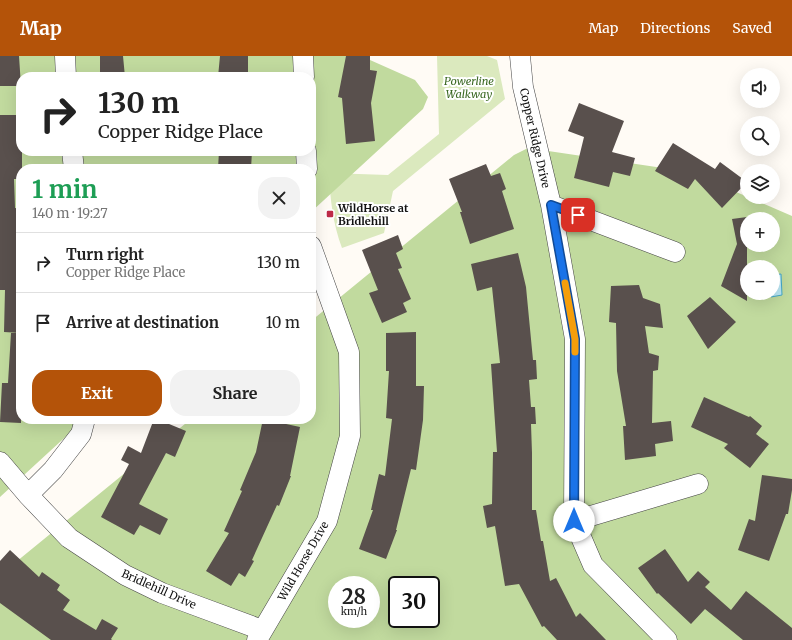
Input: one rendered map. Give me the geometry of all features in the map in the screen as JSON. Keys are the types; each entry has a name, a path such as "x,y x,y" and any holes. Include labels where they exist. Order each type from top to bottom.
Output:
{"street":[{"path":"65,56 66,72"},
{"path":"303,56 304,72"},
{"name":"Copper Ridge Drive","path":"520,56 522,87 551,205 575,339 574,521 593,564 667,640"},
{"path":"551,205 675,252"},
{"name":"Wild Horse Drive","path":"260,635 327,521 350,436 349,352 316,260"},
{"path":"28,495 53,470 81,434 84,424"},
{"name":"Bridlehill Drive","path":"0,462 68,538 124,575 260,635"},
{"path":"574,521 698,484"}],"green space":[{"path":"0,56 361,56 415,80 428,97 423,109 316,207 316,164 16,164 16,424 80,424 0,497"},
{"name":"Powerline Walkway","path":"437,56 487,56 497,60 505,99 393,191 384,233 342,248 332,211 329,173 388,175 439,134"},
{"path":"528,148 690,172 740,194 740,204 764,204 792,216 792,640 0,640 0,575 185,424 316,424 316,317 514,155"}],"water":[{"path":"780,274 782,295 780,295"}],"building":[{"path":"0,56 19,56 20,72 16,72 16,86 0,86"},
{"path":"100,56 123,56 125,72 100,72"},
{"path":"220,56 248,56 248,72 218,72"},
{"path":"346,56 370,56 370,70 377,71 371,103 375,141 346,144 342,98 338,97"},
{"path":"579,103 624,121 612,152 635,158 630,176 613,172 609,187 574,178 584,137 568,131"},
{"path":"0,115 16,115 16,156 22,156 22,164 16,164 16,179 14,179 16,208 16,333 4,332 5,290 0,290"},
{"path":"673,143 715,169 720,162 740,177 740,189 722,208 695,179 688,189 655,171"},
{"path":"219,156 252,156 251,164 218,164"},
{"path":"486,164 491,176 500,173 506,189 502,191 514,229 470,244 460,212 462,212 449,179"},
{"path":"740,218 740,252 747,252 747,260 740,260 740,297 721,286 737,244 732,219"},
{"path":"398,235 403,249 396,253 402,268 398,269 411,299 403,303 407,312 382,323 369,293 378,290 362,250"},
{"path":"518,253 526,287 533,360 536,360 537,379 529,380 531,407 535,407 536,424 531,424 532,510 536,510 550,581 556,578 576,617 580,613 606,640 557,640 544,626 542,627 519,584 505,586 495,526 487,528 483,506 492,504 493,452 497,452 491,364 500,363 492,287 477,291 471,264"},
{"path":"639,285 643,298 660,304 663,328 645,326 649,353 659,356 658,370 653,371 652,423 671,421 673,441 655,444 656,456 625,460 623,426 626,426 617,371 616,323 609,322 611,286"},
{"path":"710,297 736,322 708,349 687,316"},
{"path":"416,332 416,386 424,386 423,420 416,470 411,469 397,530 386,559 359,549 373,510 371,510 379,474 385,476 392,419 386,418 389,371 386,371 386,333"},
{"path":"11,333 16,333 16,423 0,422 2,383 8,383"},
{"path":"704,397 749,417 750,416 762,426 756,434 769,444 750,468 724,448 728,444 691,427"},
{"path":"152,424 169,424 186,431 175,457 166,453 139,504 168,519 160,535 140,525 134,535 101,517 129,464 121,460 128,446 141,453"},
{"path":"262,424 286,424 300,427 291,476 279,506 277,505 252,560 254,561 245,577 239,573 231,586 206,571 229,533 224,531 242,491 240,490 256,452"},
{"path":"762,475 792,479 792,490 788,514 786,514 769,561 738,550 749,519 755,521"},
{"path":"665,549 688,582 698,571 710,582 705,587 731,610 746,591 792,628 792,640 743,640 705,609 691,624 658,593 657,594 638,568"},
{"path":"10,550 39,577 42,572 60,585 57,590 70,600 63,610 96,630 102,619 118,628 111,639 112,640 51,640 0,603 0,561"}],"slow traffic":[{"path":"565,283 575,339 575,352"}],"place":[{"name":"WildHorse at Bridlehill","path":"330,214"}],"route":[{"path":"574,521 575,339 551,205 578,215"}]}
